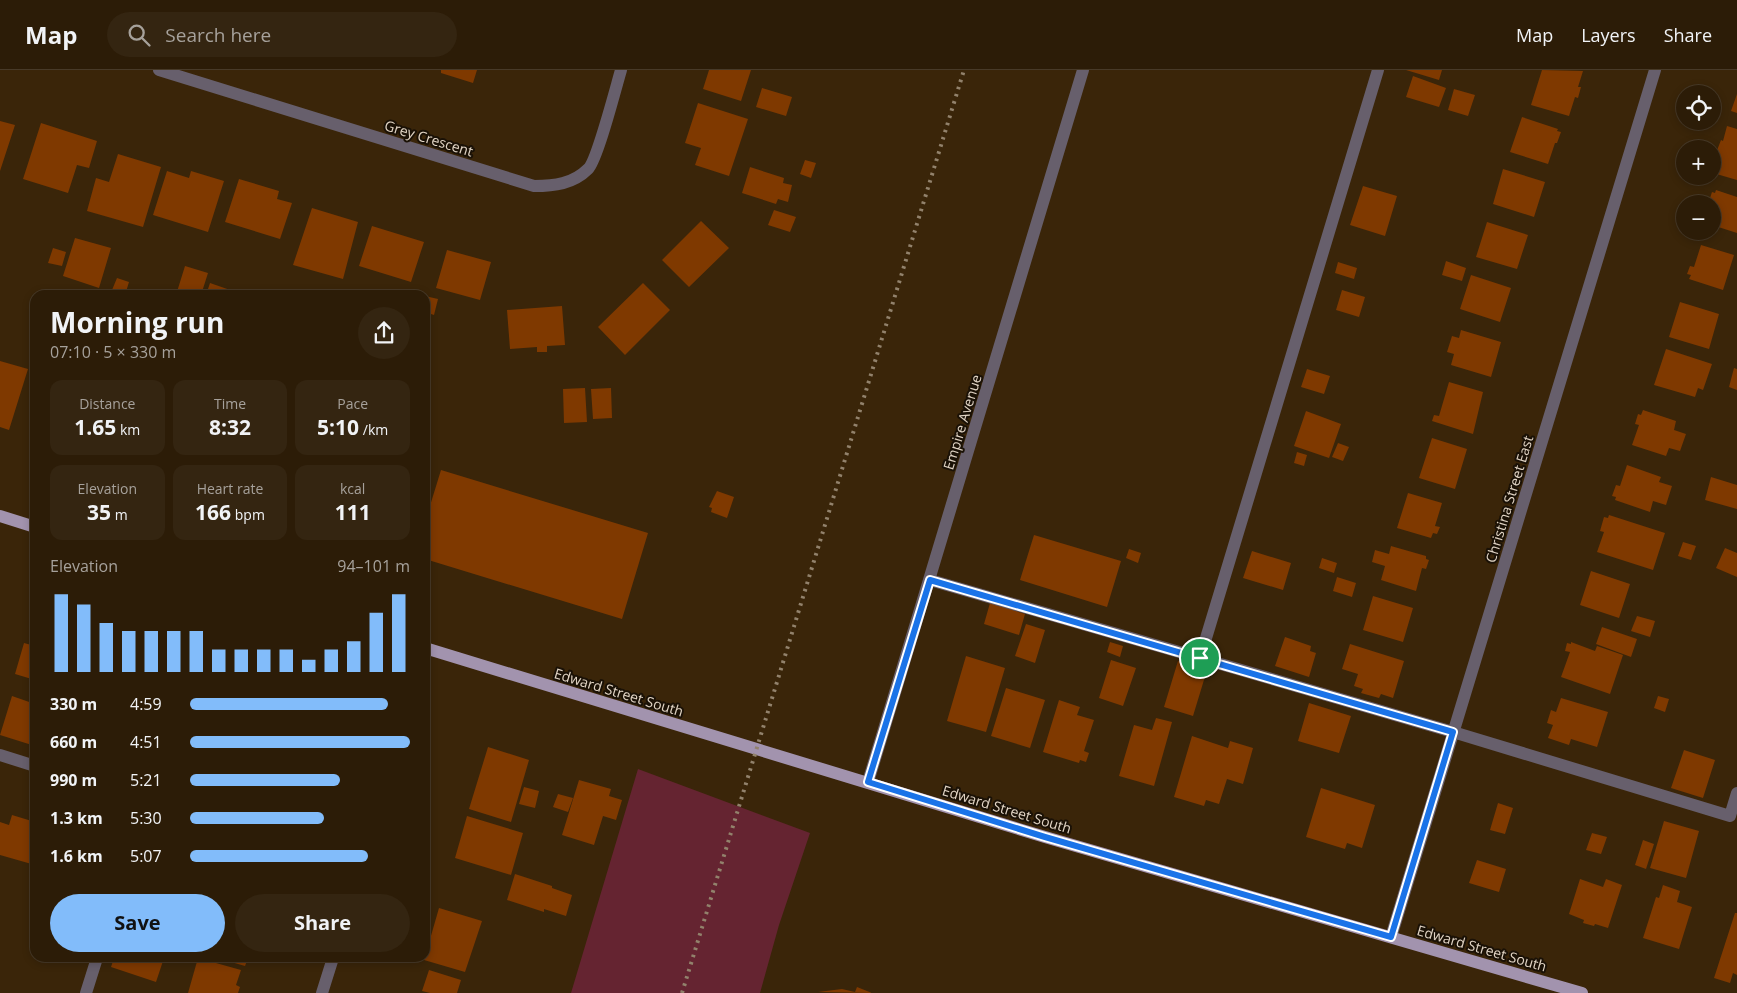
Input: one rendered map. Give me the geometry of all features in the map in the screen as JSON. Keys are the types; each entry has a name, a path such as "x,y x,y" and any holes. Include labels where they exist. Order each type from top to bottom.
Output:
{"main road":[{"path":"0,516 30,525"},
{"name":"Edward Street South","path":"430,652 868,782 1045,837 1582,993"}],"street":[{"name":"Grey Crescent","path":"158,70 534,186 556,186 573,180 590,168 621,70"},
{"name":"Empire Avenue","path":"868,782 1083,70"},
{"path":"1200,658 1378,70"},
{"name":"Christina Street East","path":"1391,937 1655,70"},
{"path":"930,580 1453,732 1734,817 1737,794"},
{"path":"0,755 30,764"},
{"path":"86,993 96,962"},
{"path":"322,993 332,962"}],"shaded area":[{"path":"638,769 810,833 779,925 760,993 571,993"}],"building":[{"path":"441,70 477,70 473,83 441,73"},
{"path":"709,70 751,70 741,101 703,89"},
{"path":"1406,70 1442,70 1439,80"},
{"path":"1542,70 1583,71 1578,87 1581,87 1578,98 1575,97 1569,116 1531,105"},
{"path":"1413,76 1446,88 1439,107 1406,97"},
{"path":"762,88 792,97 786,116 756,107"},
{"path":"1454,89 1475,95 1468,116 1448,110"},
{"path":"1737,94 1737,113 1731,111"},
{"path":"698,103 748,119 729,176 695,165 701,148 685,143"},
{"path":"1522,117 1558,129 1557,131 1561,132 1548,164 1510,152"},
{"path":"0,121 15,125 0,171"},
{"path":"41,123 97,141 89,168 77,165 68,193 23,179"},
{"path":"1727,126 1737,129 1737,180 1721,175 1721,140 1723,141"},
{"path":"118,154 161,167 143,227 87,211 96,178 109,182"},
{"path":"805,160 816,163 811,178 800,174"},
{"path":"750,167 784,178 783,183 792,185 788,202 778,199 776,204 742,193"},
{"path":"1503,169 1545,182 1534,217 1493,204"},
{"path":"167,171 189,178 191,171 224,181 208,232 153,215"},
{"path":"239,179 279,191 277,199 292,203 280,239 225,222"},
{"path":"1363,186 1397,196 1385,236 1350,225"},
{"path":"1716,190 1737,197 1737,233 1721,228 1721,195 1711,195 1712,192 1715,193"},
{"path":"312,208 358,222 343,279 293,265"},
{"path":"774,210 796,217 790,232 768,225"},
{"path":"701,221 729,248 689,287 662,260"},
{"path":"1487,222 1528,235 1517,269 1476,257"},
{"path":"372,226 424,242 411,282 359,266"},
{"path":"75,238 111,248 99,288 63,276"},
{"path":"1701,245 1734,255 1723,290 1689,279 1691,275 1687,274 1690,266 1694,267"},
{"path":"53,248 66,252 62,266 48,263"},
{"path":"447,250 491,262 480,300 436,288"},
{"path":"1446,261 1466,268 1462,281 1442,275"},
{"path":"1338,262 1357,268 1354,279 1335,273"},
{"path":"185,266 208,273 203,290 178,290"},
{"path":"1471,275 1511,288 1500,322 1460,309"},
{"path":"117,278 129,282 127,290 112,290"},
{"path":"210,283 230,290 208,290"},
{"path":"643,283 670,310 625,355 598,327"},
{"path":"1342,290 1365,297 1359,317 1336,310"},
{"path":"430,297 438,299 434,315 430,314"},
{"path":"1680,302 1719,314 1709,349 1669,337"},
{"path":"562,306 565,345 547,346 547,352 537,352 537,347 510,349 507,310"},
{"path":"1461,330 1501,342 1491,377 1451,365 1454,354 1447,352 1452,336 1459,338"},
{"path":"1666,349 1712,364 1703,390 1698,388 1695,397 1654,385"},
{"path":"0,361 28,369 9,430 0,427"},
{"path":"1734,368 1737,369 1737,390 1729,387"},
{"path":"1307,369 1330,376 1324,394 1301,387"},
{"path":"1449,382 1483,392 1473,434 1432,421 1434,415 1439,416"},
{"path":"585,388 587,422 564,423 563,389"},
{"path":"611,388 612,418 593,419 591,389"},
{"path":"1643,410 1676,421 1674,430 1686,434 1680,451 1669,448 1666,456 1632,445 1639,425 1635,424 1638,414 1641,415"},
{"path":"1306,411 1341,424 1329,458 1294,446"},
{"path":"1432,438 1467,449 1455,489 1419,478"},
{"path":"1338,443 1349,447 1343,461 1332,457"},
{"path":"1297,452 1307,455 1304,466 1294,463"},
{"path":"1627,465 1661,477 1659,482 1672,486 1666,505 1653,501 1650,512 1615,500 1616,497 1612,496 1616,485 1620,486"},
{"path":"441,470 648,533 622,619 430,561 430,506"},
{"path":"1711,477 1737,485 1737,509 1705,500"},
{"path":"717,491 734,497 727,518 711,512 712,508 709,507"},
{"path":"1408,493 1442,503 1435,526 1440,527 1437,534 1433,533 1431,538 1397,528"},
{"path":"1609,515 1665,533 1653,570 1597,552 1604,532 1600,531 1604,517 1608,518"},
{"path":"1034,535 1121,561 1107,607 1020,580"},
{"path":"1683,542 1696,546 1691,560 1678,556"},
{"path":"1391,546 1426,556 1426,559 1429,560 1426,569 1422,568 1416,591 1381,580 1385,566 1372,562 1375,550 1389,554"},
{"path":"1725,548 1737,553 1737,577 1716,568"},
{"path":"1129,549 1141,553 1138,563 1126,558"},
{"path":"1252,551 1291,563 1283,590 1243,578"},
{"path":"1322,558 1337,563 1334,573 1319,568"},
{"path":"1591,571 1630,584 1619,618 1580,605"},
{"path":"1337,577 1356,583 1352,597 1333,591"},
{"path":"1373,596 1413,608 1403,642 1363,630"},
{"path":"990,603 1025,614 1019,635 984,624"},
{"path":"1637,616 1655,621 1650,637 1631,631"},
{"path":"1026,624 1045,630 1035,663 1015,656"},
{"path":"1602,627 1637,639 1631,657 1596,644"},
{"path":"1285,637 1311,646 1310,651 1316,653 1309,677 1275,666"},
{"path":"1110,642 1123,646 1120,657 1107,652"},
{"path":"1571,642 1595,651 1597,646 1623,655 1610,694 1561,677 1570,652 1565,651 1567,643 1571,644"},
{"path":"24,643 30,645 30,678 15,674"},
{"path":"1350,644 1404,661 1393,698 1381,694 1379,698 1361,693 1363,689 1354,686 1358,674 1342,669"},
{"path":"966,656 1005,668 986,732 947,721"},
{"path":"1111,660 1136,668 1123,706 1099,698"},
{"path":"1178,661 1207,670 1193,716 1164,707"},
{"path":"1006,688 1045,700 1030,748 991,736"},
{"path":"12,696 30,702 30,744 0,735"},
{"path":"1658,696 1669,699 1665,712 1654,708"},
{"path":"1561,698 1608,712 1597,747 1571,739 1569,745 1548,738 1553,725 1547,723 1551,710 1556,712"},
{"path":"1059,700 1080,707 1077,715 1094,720 1084,751 1089,753 1086,762 1080,760 1079,763 1043,752"},
{"path":"1309,703 1351,716 1339,753 1298,741"},
{"path":"1156,718 1172,722 1154,786 1119,776 1134,725 1152,730"},
{"path":"1192,736 1228,748 1230,741 1253,748 1243,784 1227,779 1219,804 1206,800 1204,806 1174,797"},
{"path":"488,747 529,760 511,822 469,809"},
{"path":"1684,750 1715,760 1703,798 1671,788"},
{"path":"579,780 611,789 609,796 622,800 616,820 603,816 594,845 562,835"},
{"path":"524,787 539,791 535,808 519,804"},
{"path":"1321,788 1375,805 1362,848 1347,843 1345,849 1306,837"},
{"path":"558,794 573,798 568,812 553,807"},
{"path":"1498,803 1513,808 1505,834 1490,830"},
{"path":"12,815 30,820 30,864 0,855 0,822 9,825"},
{"path":"467,816 523,833 511,875 455,858"},
{"path":"1664,821 1699,831 1686,878 1650,868"},
{"path":"1592,833 1607,837 1601,854 1586,850"},
{"path":"1643,840 1654,844 1646,869 1635,865"},
{"path":"1477,860 1506,869 1499,892 1469,883"},
{"path":"515,874 552,886 552,888 572,895 566,916 544,909 544,912 507,900"},
{"path":"1580,879 1603,887 1606,879 1622,885 1608,928 1583,923 1584,920 1569,914"},
{"path":"1663,885 1680,891 1677,902 1692,907 1679,949 1643,938 1656,897 1659,898"},
{"path":"439,908 482,921 465,972 430,962 430,939"},
{"path":"1735,913 1737,913 1737,975 1733,973 1730,983 1714,978"},
{"path":"113,962 163,962 156,982 111,967"},
{"path":"197,962 212,962 241,970 236,985 240,987 238,993 188,993"},
{"path":"231,962 246,962 245,966"},
{"path":"429,970 461,980 457,993 430,993 422,991"},
{"path":"857,987 872,993 818,992 842,989 855,992"}],"railway":[{"path":"682,993 964,70"}],"route":[{"path":"930,580 1200,658 1453,732 1391,937 1045,837 868,782 930,580"}]}
